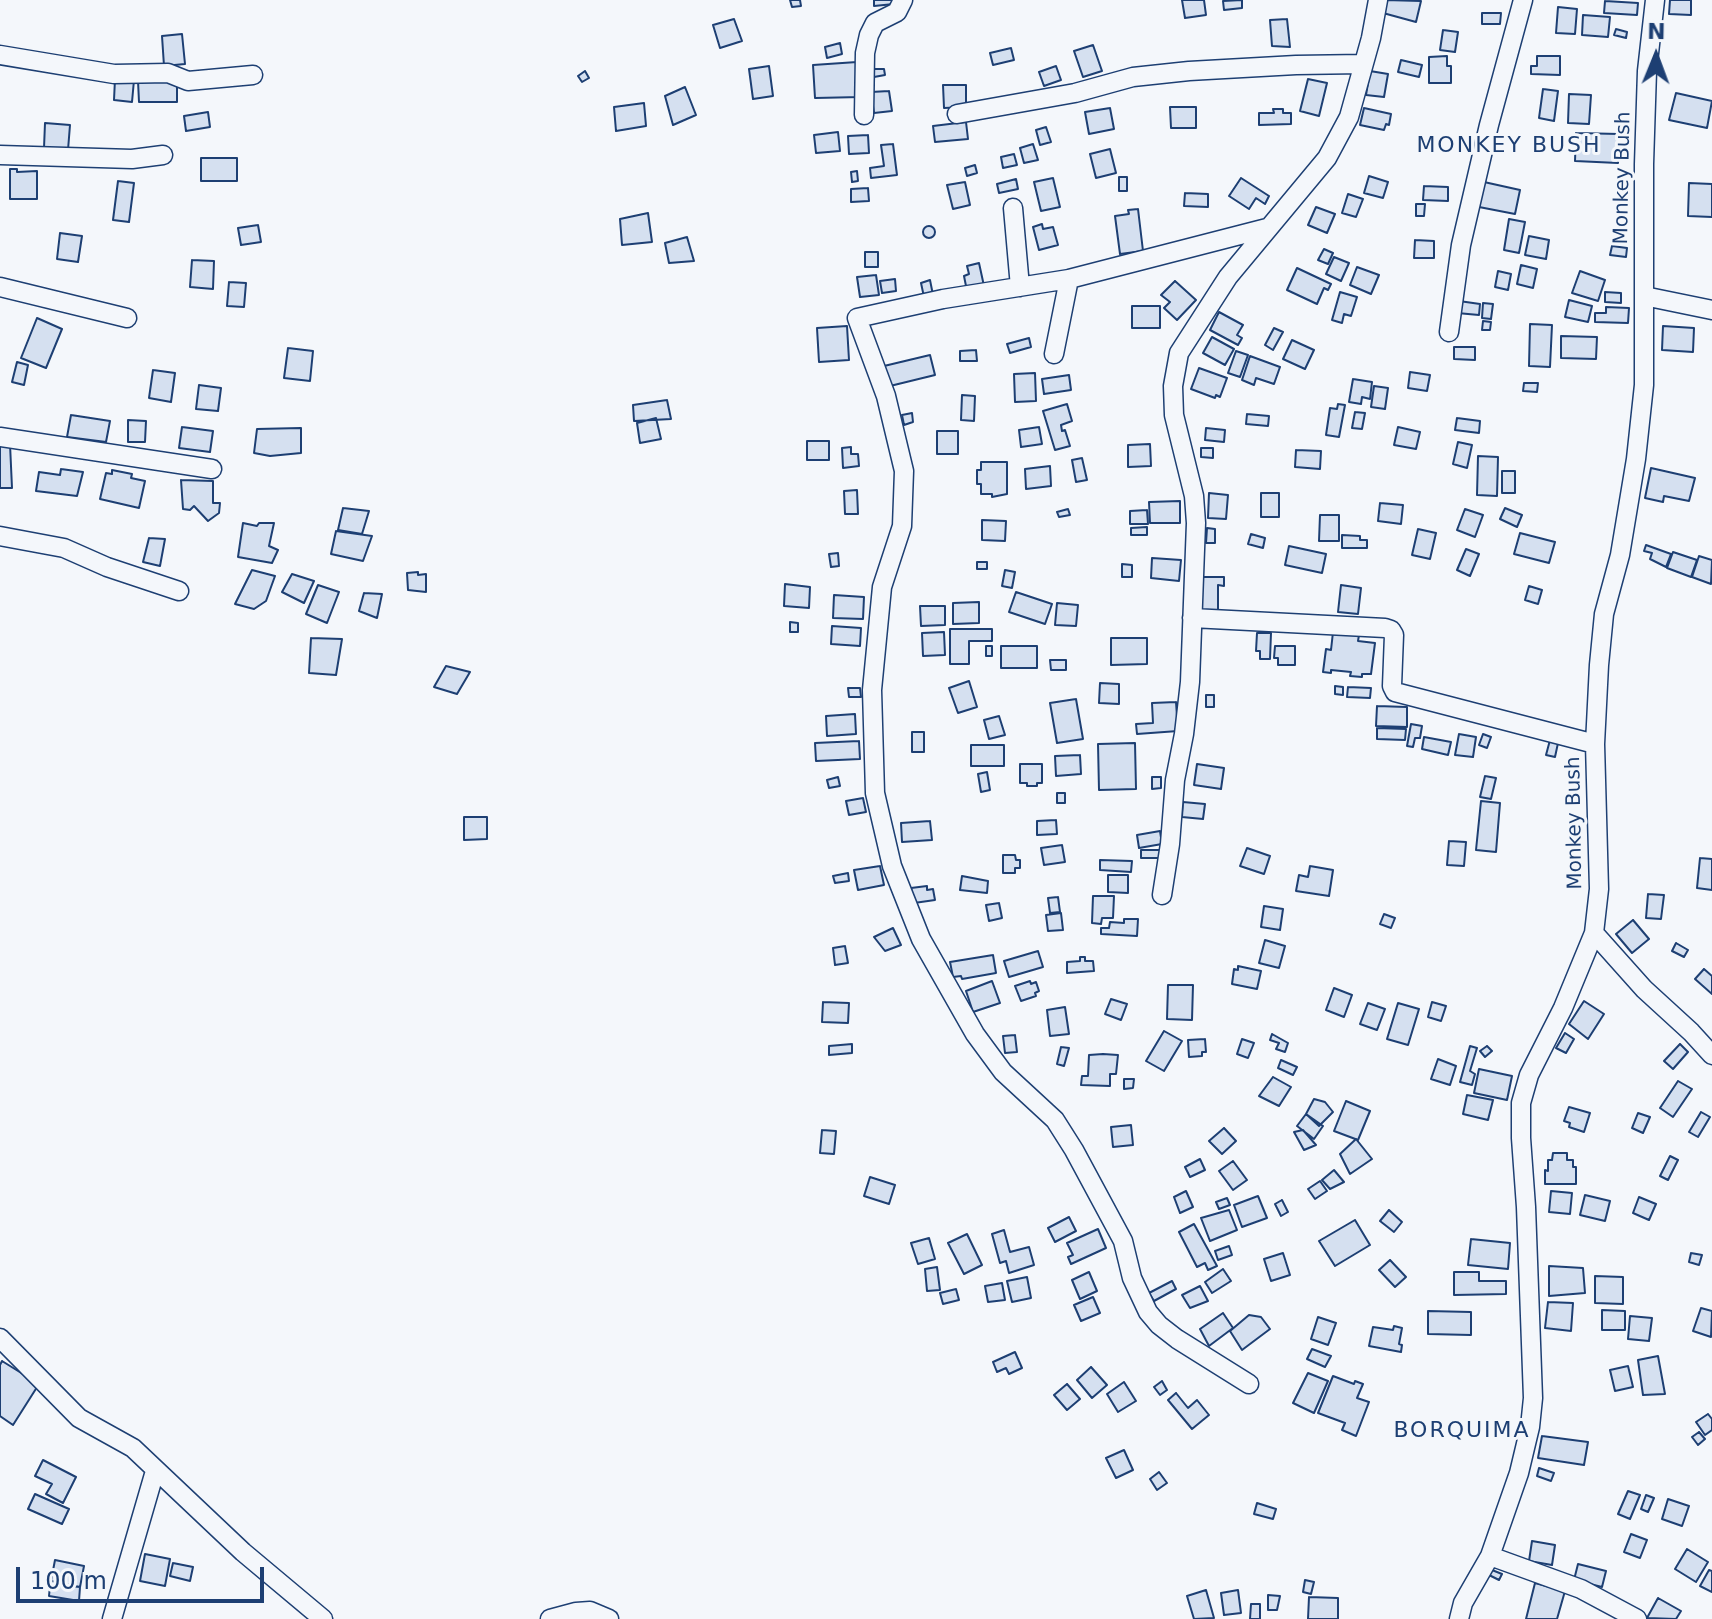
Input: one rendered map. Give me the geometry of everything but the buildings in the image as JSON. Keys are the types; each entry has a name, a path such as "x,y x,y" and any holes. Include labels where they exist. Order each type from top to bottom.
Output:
{"street":[{"path":"864,115 865,53 869,35 875,23 897,12 903,0"},
{"path":"1162,895 1190,682 1196,523 1192,484 1174,415 1173,386 1179,353 1228,277 1327,158 1349,117 1378,0"},
{"path":"1449,332 1461,245 1523,0"},
{"name":"Monkey Bush","path":"1459,1619 1463,1603 1490,1556 1519,1473 1530,1427 1533,1398 1521,1103 1529,1075 1563,1008 1594,933 1599,889 1595,744 1604,614 1620,555 1636,459 1644,385 1646,87 1655,0"},
{"path":"0,55 114,74 168,73 188,81 253,75"},
{"path":"957,114 1075,93 1133,77 1266,66 1363,64"},
{"path":"0,155 132,159 163,155"},
{"path":"1013,208 1020,287"},
{"path":"1249,1384 1177,1339 1148,1312 1135,1288 1123,1241 1074,1150 1055,1120 1003,1072 975,1034 921,939 892,866 875,793 872,690 882,587 902,526 904,471 886,396 857,318 943,299 1069,279 1267,228"},
{"path":"1054,354 1069,279"},
{"path":"0,287 127,318"},
{"path":"1644,296 1712,310"},
{"path":"0,437 212,469"},
{"path":"0,536 64,548 107,567 179,591"},
{"path":"1192,618 1385,628 1394,635 1392,686 1395,692 1595,744"},
{"path":"1594,933 1634,978 1712,1055"},
{"path":"0,1338 79,1418 133,1448 243,1552 323,1619"},
{"path":"112,1619 155,1471"},
{"path":"1490,1556 1581,1589 1637,1619"},
{"path":"550,1619 590,1611 609,1619"}],"district":[{"name":"MONKEY BUSH","path":"1509,146"},
{"name":"BORQUIMA","path":"1462,1431"}]}
